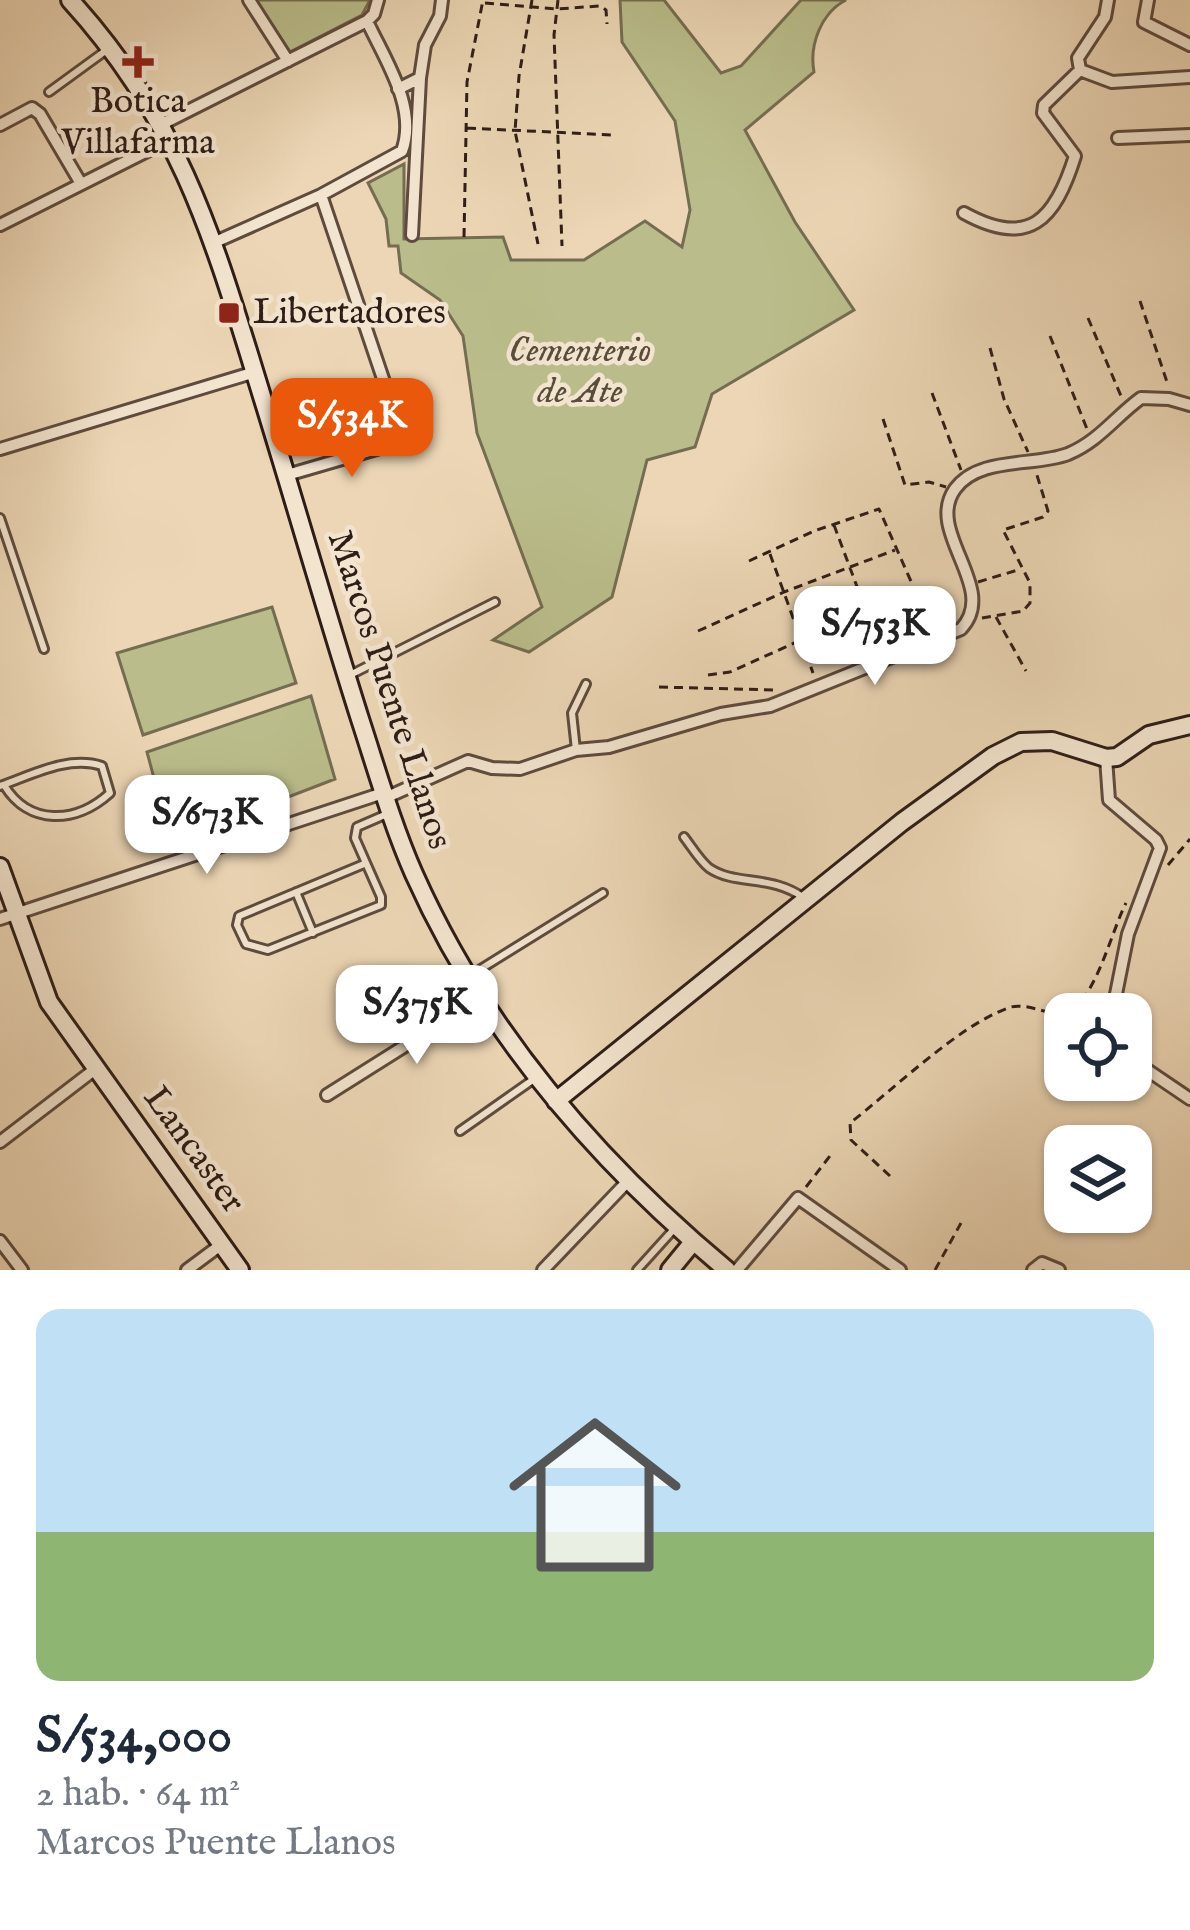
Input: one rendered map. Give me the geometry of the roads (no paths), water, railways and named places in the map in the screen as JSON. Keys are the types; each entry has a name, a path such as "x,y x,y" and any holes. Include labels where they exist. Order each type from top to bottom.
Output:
{"street":[{"name":"Marcos Puente Llanos","path":"70,0 111,47 167,131 213,243 386,801 427,902 481,998 556,1101 628,1180 727,1269"},
{"path":"248,0 288,61"},
{"path":"0,225 367,21 378,0"},
{"path":"412,236 420,78 425,46 440,16 442,0"},
{"path":"1080,70 1078,58 1105,16 1108,0"},
{"path":"1148,0 1144,22 1190,46"},
{"path":"213,243 322,195 402,151 408,136 407,116 367,21"},
{"path":"1080,70 1112,82 1190,77"},
{"path":"964,213 994,230 1022,231 1048,216 1075,156 1043,113 1044,105 1080,70"},
{"path":"398,89 420,78"},
{"path":"0,125 32,108 80,182"},
{"path":"1118,138 1190,135"},
{"path":"287,476 404,440 322,195"},
{"path":"0,448 255,372"},
{"path":"8,917 386,801 468,760 520,770 576,750 609,747 721,714 770,706 961,628 972,610 969,585 947,517 953,491 964,480 987,470 1063,456 1092,442 1141,398 1190,405"},
{"path":"556,1101 993,756 1021,742 1052,741 1106,758 1128,752 1149,735 1190,725"},
{"path":"1106,758 1109,800 1160,848 1128,934 1116,993"},
{"name":"Lancaster","path":"0,867 8,917 49,1002 240,1270"},
{"path":"327,1095 481,998"},
{"path":"0,1142 94,1070"},
{"path":"1152,1074 1186,1097 1190,1078"},
{"path":"543,1270 628,1180"},
{"path":"727,1269 798,1198 900,1270"},
{"path":"0,1241 22,1270"},
{"path":"673,1267 693,1242"},
{"path":"187,1270 222,1244"},
{"path":"1033,1270 1042,1263 1059,1270"}],"lane":[{"path":"49,92 111,47"},
{"path":"0,518 44,649"},
{"path":"346,676 495,602"},
{"path":"576,750 572,713 586,684"},
{"path":"88,761 102,766 110,793 67,815 35,816 2,785 60,765 88,761"},
{"path":"364,864 246,912 237,925 246,944 268,950 381,905 355,838 357,827 386,801"},
{"path":"684,837 710,869 746,880 777,882 806,901"},
{"path":"296,892 313,934"},
{"path":"468,977 603,893"},
{"path":"460,1131 537,1077"},
{"path":"638,1270 676,1227"},
{"path":"658,1247 673,1267"}],"place":[{"name":"Botica Villafarma","path":"138,62"},
{"name":"Libertadores","path":"229,313"}],"park label":[{"name":"Cementerio de Ate","path":"580,372"}]}
